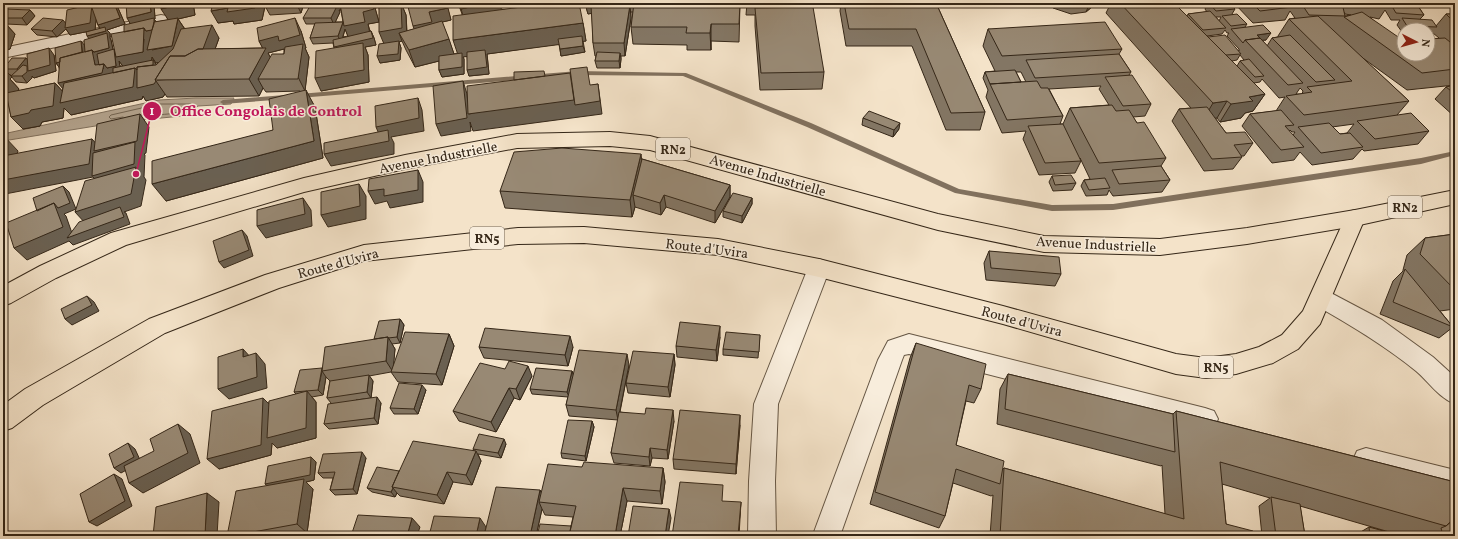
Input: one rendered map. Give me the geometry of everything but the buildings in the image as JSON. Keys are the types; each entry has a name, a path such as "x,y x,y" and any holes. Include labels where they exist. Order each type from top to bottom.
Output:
{"main road":[{"name":"Avenue Industrielle","path":"3,297 48,272 119,239 304,185 412,161 517,142 610,139 650,143 938,222 1044,244 1160,248 1247,236 1355,218 1455,197"},
{"name":"Route d'Uvira","path":"3,420 34,397 157,326 273,281 364,253 518,236 584,235 718,247 819,268 1003,315 1176,364 1206,368 1236,364 1265,356 1290,342 1312,317 1355,218"}],"street":[{"path":"3,53 161,20"},
{"path":"762,536 762,481 766,404 819,268"},
{"path":"1321,298 1374,328 1425,364 1455,393"},
{"path":"828,532 890,360 896,348 909,344 1226,424"},
{"path":"1342,454 1455,483"}],"water":[{"path":"234,98 231,104 198,106 182,116 120,122 3,141 3,134 159,100"}],"waterway":[{"path":"299,96 578,73 684,74 809,125 958,191 1052,208 1113,207 1421,161 1455,153"},
{"path":"223,102 285,97"}],"place":[{"name":"Office Congolais de Control","path":"136,174"}]}
